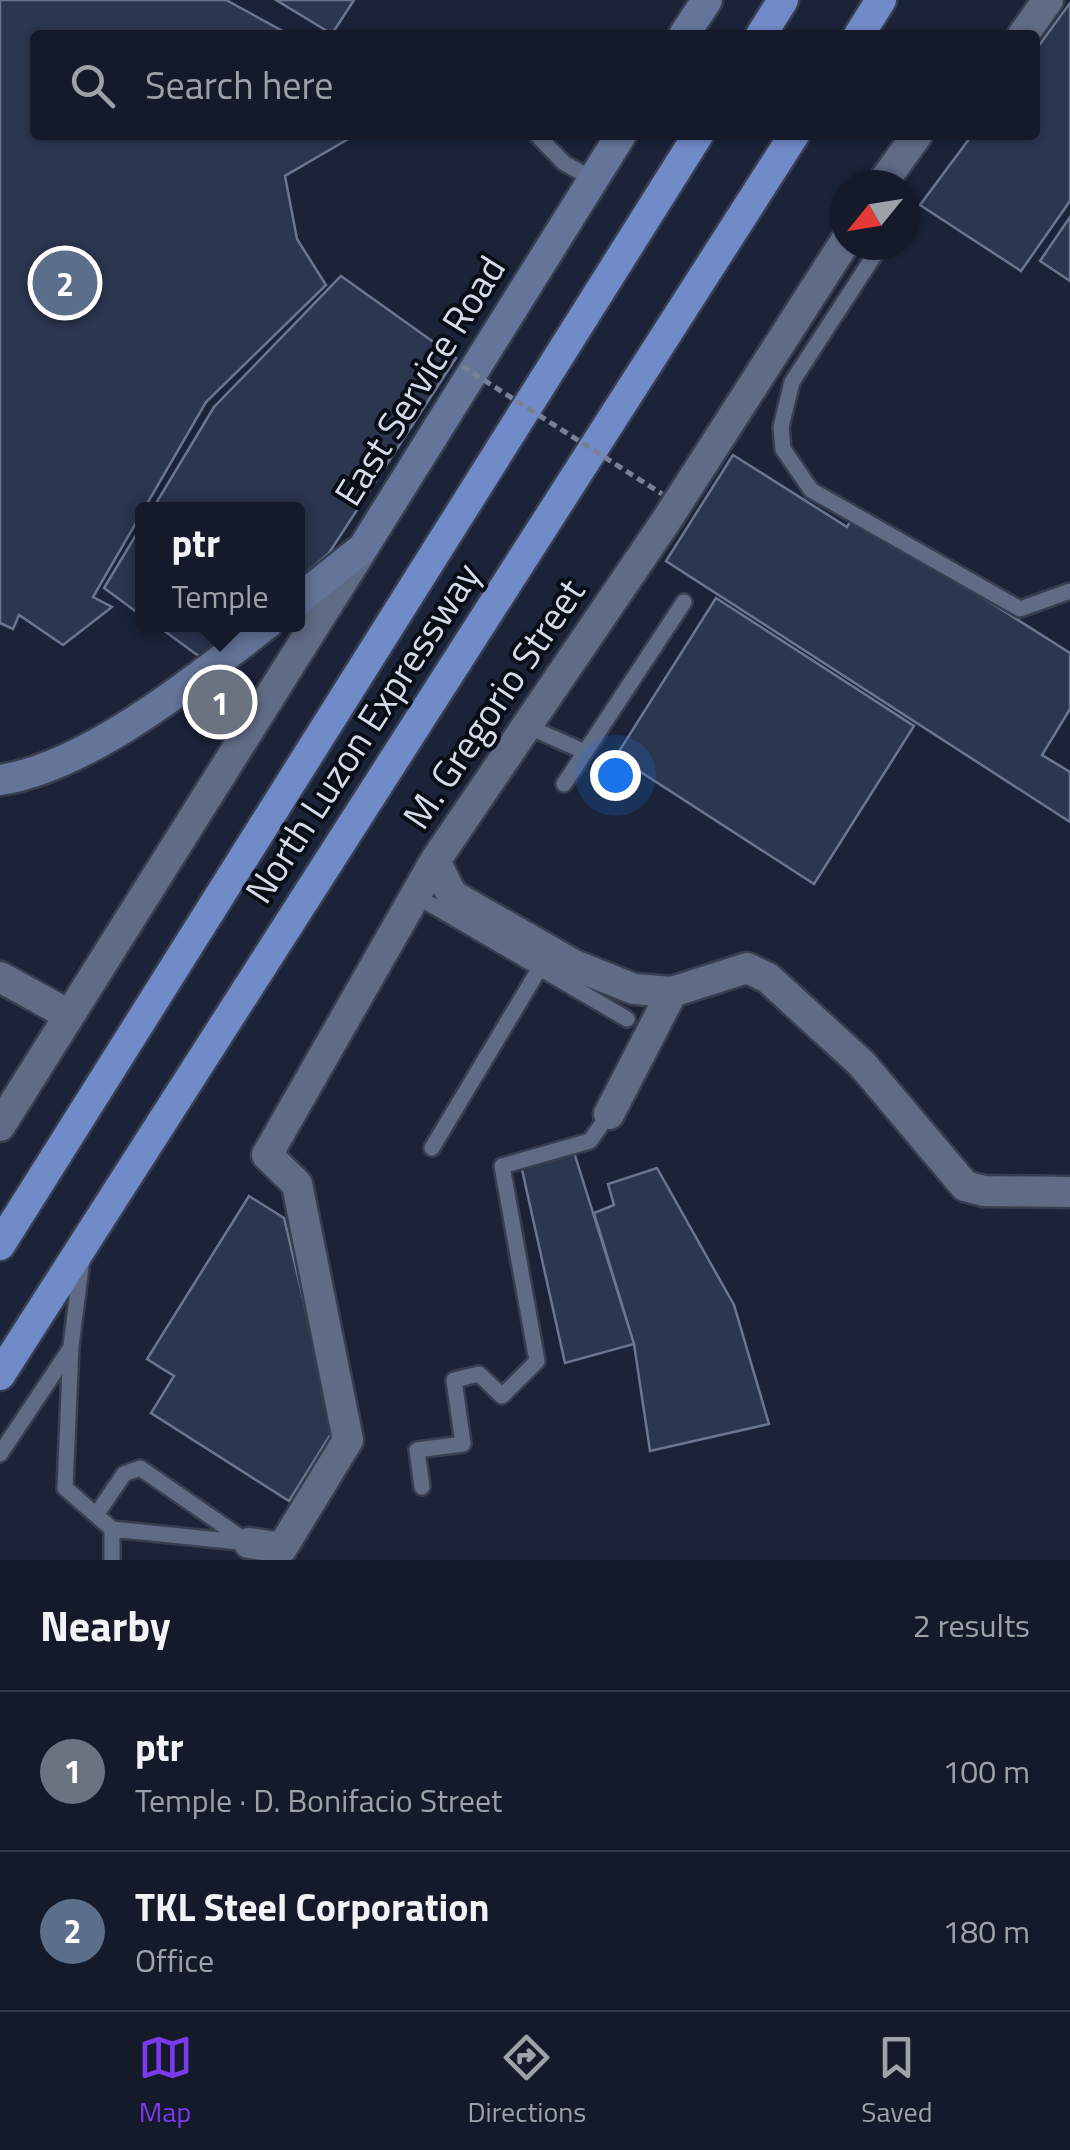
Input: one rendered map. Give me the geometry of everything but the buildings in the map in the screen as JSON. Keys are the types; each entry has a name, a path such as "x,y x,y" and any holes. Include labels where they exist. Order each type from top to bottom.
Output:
{"highway":[{"path":"763,30 782,0"},
{"path":"862,30 881,0"},
{"name":"North Luzon Expressway","path":"0,1245 695,140"},
{"name":"North Luzon Expressway","path":"0,1375 791,140"}],"main road":[{"path":"687,30 706,0"},
{"name":"East Service Road","path":"364,548 618,140"},
{"path":"305,594 364,548"},
{"path":"0,780 30,775 88,749 256,632"}],"street":[{"path":"1027,30 1048,0"},
{"path":"892,170 912,140"},
{"name":"M. Gregorio Street","path":"833,260 666,520 435,861 452,895 544,960 634,989 672,992 747,968 768,978 862,1064 965,1186 984,1191 1070,1192"},
{"name":"East Service Road","path":"0,1126 364,548"},
{"path":"249,1552 282,1548 348,1440 297,1184 267,1156 435,861"},
{"path":"0,977 69,1016"},
{"path":"608,1114 672,992"}],"lane":[{"path":"542,140 564,163 593,179"},
{"path":"871,260 792,382 781,427 784,449 811,490 1020,609 1070,591"},
{"path":"564,784 684,602"},
{"path":"526,726 584,752"},
{"path":"430,904 544,960 627,1019"},
{"path":"432,1148 544,960"},
{"path":"422,1487 417,1450 463,1444 454,1380 479,1374 502,1396 537,1360 502,1166 590,1141 608,1114"},
{"path":"84,1242 72,1346 65,1488 112,1529 249,1552"},
{"path":"0,1454 72,1346"},
{"path":"96,1515 124,1474 140,1468 249,1552"},
{"path":"112,1529 112,1560"}],"path":[{"path":"462,366 662,494"}],"place":[{"name":"TKL Steel Corporation","path":"65,283"},
{"name":"ptr","path":"220,702"}]}
